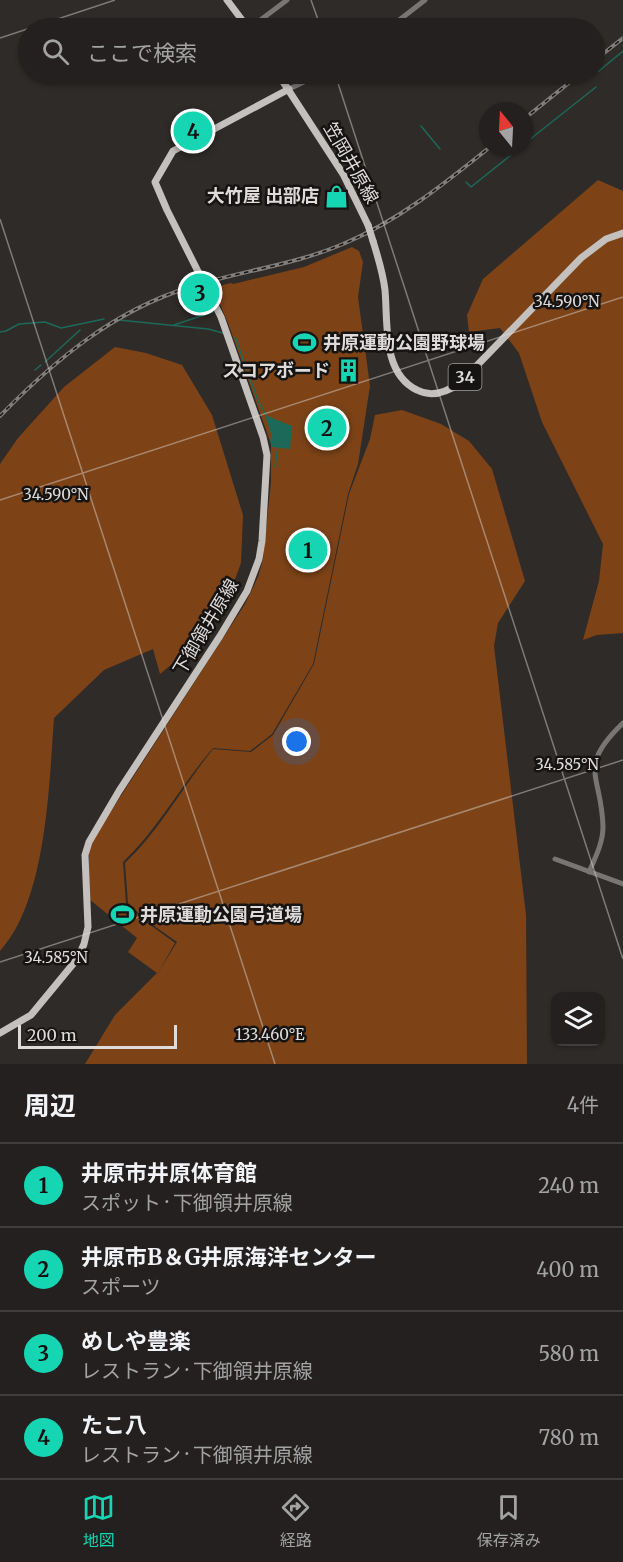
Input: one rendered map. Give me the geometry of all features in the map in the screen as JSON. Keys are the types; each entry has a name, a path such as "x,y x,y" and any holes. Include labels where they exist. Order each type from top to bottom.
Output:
{"main road":[{"path":"227,0 241,18"},
{"name":"笠岡井原線","path":"285,84 345,177 368,225 380,264 391,358 397,373 413,388 432,394 443,393 460,383 581,258 606,239 623,233"},
{"name":"下御領井原線","path":"0,1033 32,1015 78,958 88,927 85,855 91,838 242,601 256,569 264,517 267,455 263,437 220,317 155,182 173,151 289,89"}],"street":[{"path":"263,18 287,0"},
{"path":"402,18 425,0"},
{"path":"289,89 300,84"},
{"path":"589,872 600,844 603,828 594,778 596,759 603,745 623,723"},
{"path":"555,859 623,884"}],"shaded area":[{"path":"598,180 623,191 623,633 597,635 583,640 599,581 603,544 542,422 519,353 500,328 469,332 467,315 483,279"},
{"path":"352,247 359,251 363,262 358,297 370,386 358,464 348,494 313,664 272,734 250,751 213,748 136,849 123,862 126,904 146,922 175,943 158,973 177,942 147,921 128,903 125,863 160,822 213,749 251,752 273,735 314,664 349,494 370,439 375,415 402,410 441,424 469,441 492,469 525,581 498,623 494,646 526,915 527,1064 85,1064 115,1015 157,973 128,952 137,938 89,899 89,851 95,836 245,604 258,577 263,559 271,482 271,444 214,290 215,287 304,267"},
{"path":"115,347 146,353 182,365 212,415 243,515 241,563 230,593 202,639 160,674 153,649 104,670 54,718 47,807 36,872 28,902 16,929 0,951 0,464 18,438 64,387"},
{"path":"265,415 292,426 290,449 272,447 270,440 272,437"}],"waterway":[{"path":"605,66 623,51"},
{"path":"533,137 596,87"},
{"path":"421,126 440,149"},
{"path":"466,182 471,187 510,156"},
{"path":"174,325 213,312"},
{"path":"0,332 19,324 45,322 61,328 104,319"},
{"path":"119,320 208,329 223,333"},
{"path":"45,362 80,330"},
{"path":"234,338 258,401 266,415"},
{"path":"35,370 41,365"},
{"path":"275,467 278,447"}],"railway":[{"path":"605,52 623,38"},
{"path":"533,112 568,84"},
{"path":"0,416 64,357 136,309 190,287 286,263 343,244 402,213 479,156"}],"place":[{"name":"たこ八","path":"193,131"},
{"name":"大竹屋 出部店","path":"337,196"},
{"name":"めしや豊楽","path":"200,293"},
{"name":"井原運動公園野球場","path":"305,343"},
{"name":"スコアボード","path":"348,371"},
{"name":"井原市B＆G井原海洋センター","path":"327,428"},
{"name":"井原市井原体育館","path":"308,550"},
{"name":"井原運動公園弓道場","path":"122,915"}]}
